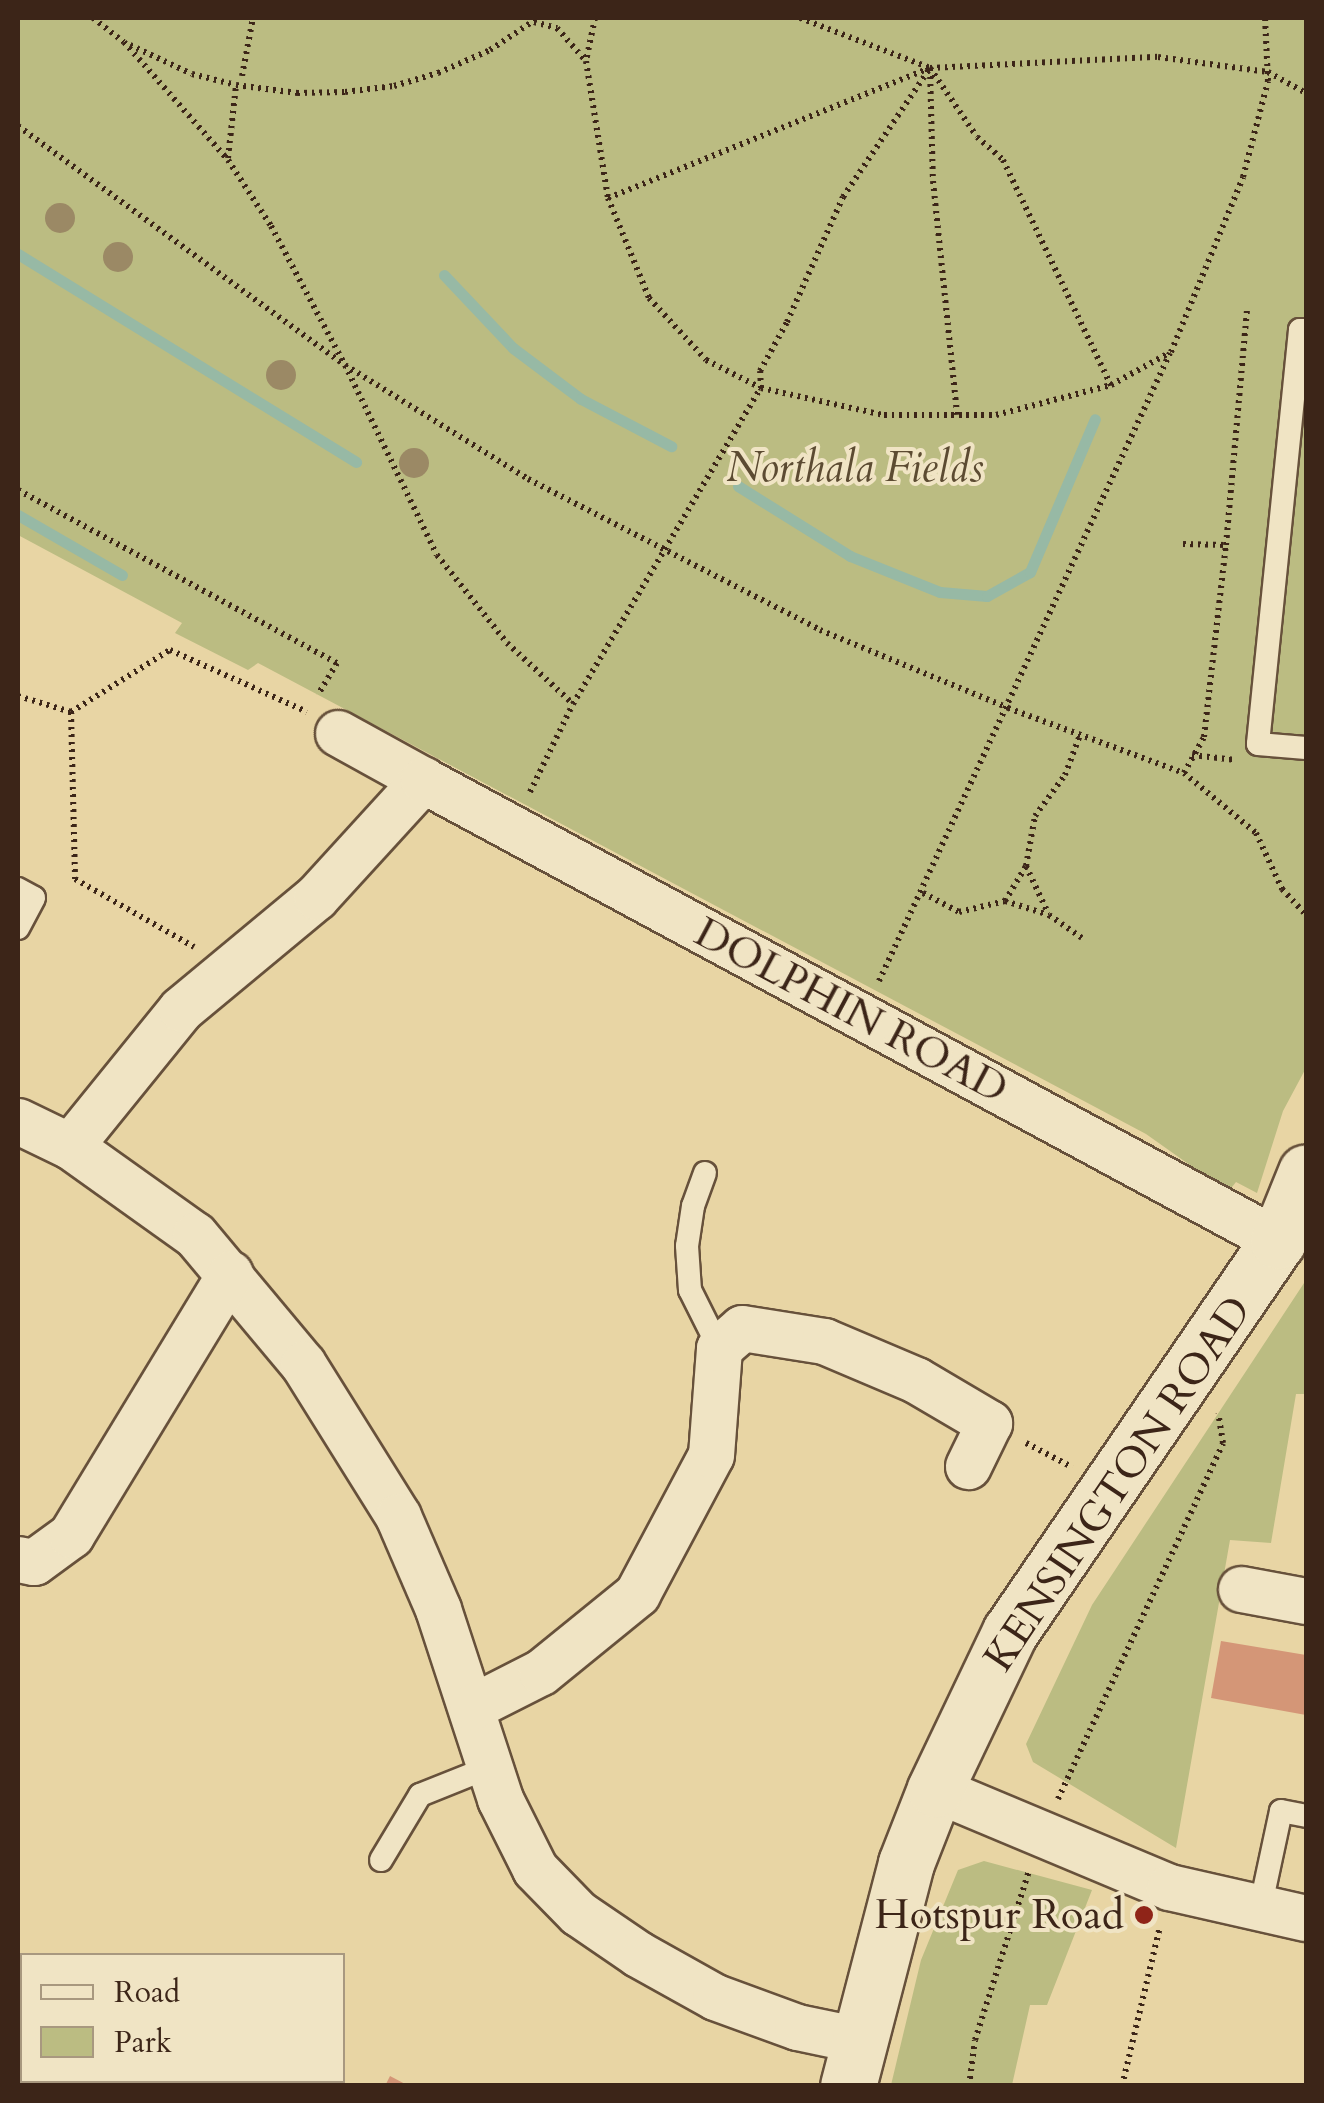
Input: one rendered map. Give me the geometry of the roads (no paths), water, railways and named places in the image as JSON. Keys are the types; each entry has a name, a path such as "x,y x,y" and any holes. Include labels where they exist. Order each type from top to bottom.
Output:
{"street":[{"name":"DOLPHIN ROAD","path":"323,723 1278,1242"},
{"path":"70,1146 182,1009 234,970 316,897 423,780"},
{"path":"18,1121 70,1146 196,1236 303,1364 398,1516 438,1610 500,1798 534,1869 578,1913 638,1954 715,1997 797,2027 854,2062"},
{"name":"KENSINGTON ROAD","path":"854,2062 906,1863 935,1789 1010,1632 1278,1242 1306,1172"},
{"path":"18,1559 34,1562 70,1535 230,1273"},
{"path":"472,1706 541,1672 637,1594 711,1455 719,1348 742,1328 824,1342 916,1380 989,1423 968,1466"},
{"path":"1241,1589 1306,1601"},
{"path":"935,1789 1170,1887 1306,1918"}],"lane":[{"path":"1306,330 1300,330 1258,744 1306,748"},
{"path":"18,889 34,898 18,928"},
{"path":"706,1174 693,1206 687,1246 690,1290 719,1348"},
{"path":"382,1860 420,1795 490,1766"},
{"path":"1260,1909 1281,1811 1306,1816"}],"waterway":[{"path":"18,254 356,462"},
{"path":"444,275 513,348 581,399 671,446"},
{"path":"738,486 850,556 940,592 987,596 1030,572 1095,419"},
{"path":"18,515 122,575"}],"place":[{"name":"Hotspur Road","path":"1144,1915"}],"park label":[{"name":"Northala Fields","path":"855,468"}]}
